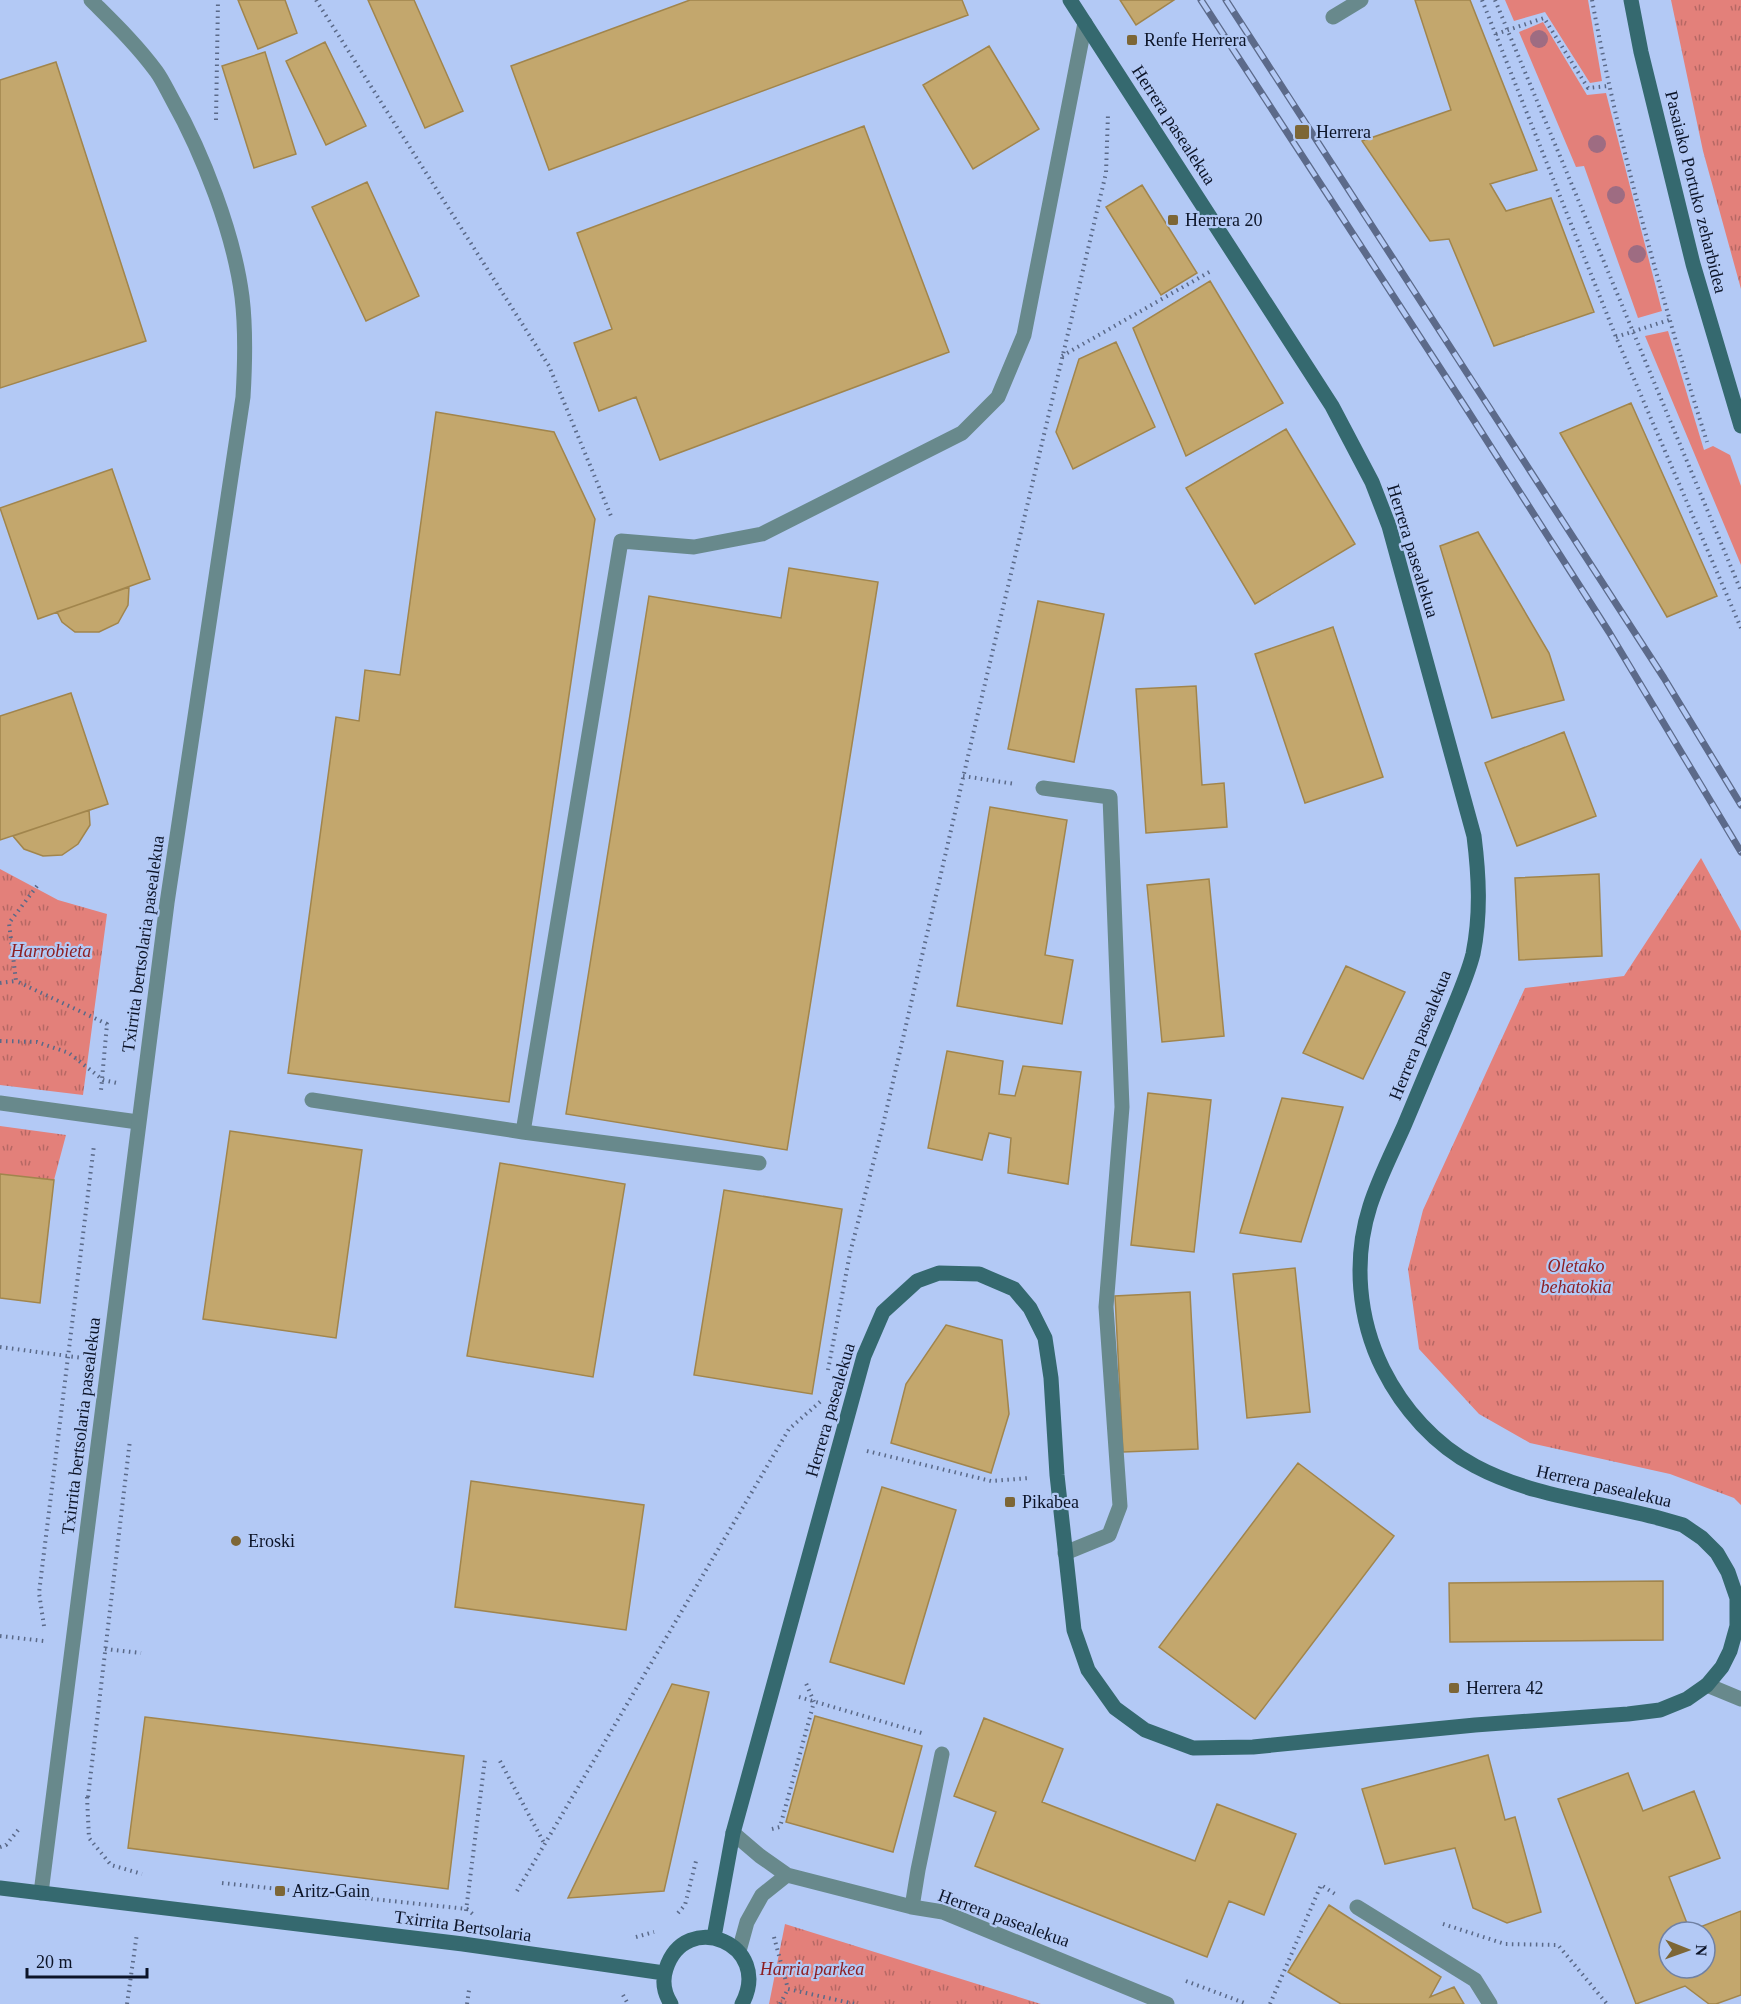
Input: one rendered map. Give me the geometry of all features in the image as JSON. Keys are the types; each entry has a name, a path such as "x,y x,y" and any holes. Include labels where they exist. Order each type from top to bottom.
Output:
{"street":[{"name":"Txirrita bertsolaria pasealekua","path":"41,1893 168,891 244,386 245,351 242,296 234,259 213,190 190,130 157,72 124,33 91,0"},
{"name":"Herrera pasealekua","path":"714,1937 733,1833 864,1356 883,1312 917,1281 939,1273 978,1274 1014,1290 1030,1308 1045,1338 1051,1378 1057,1476 1074,1629 1089,1671 1115,1708 1144,1730 1193,1748 1252,1747 1660,1710 1687,1699 1707,1685 1722,1667 1730,1651 1737,1626 1737,1598 1728,1572 1717,1553 1702,1538 1683,1525 1520,1485 1474,1466 1438,1441 1411,1414 1392,1388 1376,1354 1364,1312 1360,1271 1363,1232 1381,1177 1472,956 1479,914 1479,873 1476,846 1464,795 1389,526 1372,483 1332,406 1070,0"},
{"path":"1333,17 1361,0"},
{"name":"Pasaiako Portuko zeharbidea","path":"1631,0 1641,52 1693,264 1741,426"},
{"path":"523,1132 621,541 694,547 762,534 962,433 999,397 1024,335 1085,23"},
{"path":"1043,788 1110,797 1122,1107 1106,1307 1120,1506 1109,1535 1065,1553"},
{"path":"312,1100 523,1132 759,1163"},
{"path":"0,1103 138,1122"},
{"path":"1707,1685 1741,1699"},
{"path":"912,1907 942,1754"},
{"path":"733,1833 787,1875 762,1895 747,1922 739,1952"},
{"name":"Herrera pasealekua","path":"787,1875 912,1907 944,1912 1167,2004"},
{"path":"0,1888 41,1893"},
{"name":"Txirrita Bertsolaria","path":"41,1893 463,1944 664,1973"},
{"path":"1357,1907 1475,1980 1490,2004"},
{"path":"671,2004 665,1992 664,1973 668,1960 676,1949 688,1941 701,1937 714,1937 728,1942 747,1964 750,1978 748,1992 742,2004"}],"path":[{"path":"190,130 217,119 218,0"},
{"path":"316,0 549,366 621,541"},
{"path":"1482,0 1616,337 1741,628"},
{"path":"1495,0 1741,591"},
{"path":"1592,0 1608,86 1669,320 1707,442"},
{"path":"1496,34 1544,18 1588,88 1608,86"},
{"path":"826,1377 850,1253 883,1125 1106,173 1110,62"},
{"path":"1062,356 1235,258"},
{"path":"1616,337 1669,320"},
{"path":"963,776 1043,788"},
{"path":"16,981 9,923 37,886"},
{"path":"0,983 16,981 108,1024 39,1593 46,1642 0,1636"},
{"path":"0,1041 37,1042 69,1053 103,1080 143,1088"},
{"path":"0,1347 69,1356"},
{"path":"517,1891 789,1429 822,1400"},
{"path":"841,1445 991,1481 1057,1476"},
{"path":"106,1649 141,1653"},
{"path":"772,1689 930,1735"},
{"path":"763,1832 780,1827 814,1702"},
{"path":"463,1944 484,1759"},
{"path":"500,1761 545,1844"},
{"path":"54,1795 88,1797 89,1838 111,1865 144,1875 127,2004"},
{"path":"0,1847 6,1845 22,1825"},
{"path":"672,1920 685,1905 696,1860"},
{"path":"216,1883 467,1909 477,1918"},
{"path":"1270,2004 1309,1913"},
{"path":"627,1936 638,1938 657,1931"},
{"path":"773,1935 788,1989 780,2004"},
{"path":"1506,1944 1558,1945 1607,2004"},
{"path":"788,1989 855,2004"},
{"path":"467,2004 469,1990"}],"green space":[{"path":"1505,0 1588,0 1602,81 1590,83 1545,12 1514,21"},
{"path":"1671,0 1741,0 1741,289 1703,151"},
{"path":"1543,22 1587,95 1606,93 1662,311 1638,318 1584,166 1576,167 1519,32"},
{"path":"1668,331 1704,450 1713,446 1730,455 1741,486 1741,565 1645,336"},
{"name":"Oletako behatokia","path":"1701,858 1741,931 1741,1505 1734,1498 1670,1474 1530,1443 1479,1414 1419,1349 1408,1269 1423,1210 1525,988 1624,976"},
{"name":"Harrobieta","path":"0,869 58,900 107,914 83,1095 0,1085"},
{"path":"0,1126 66,1135 54,1180 0,1174"},
{"name":"Harria parkea","path":"785,1924 1041,2004 769,2004"}],"building":[{"path":"238,0 285,0 297,33 258,49"},
{"path":"368,0 414,0 463,111 425,128"},
{"path":"690,0 962,0 968,15 549,170 511,66"},
{"path":"1120,0 1174,0 1136,25"},
{"path":"1415,0 1470,0 1537,170 1490,184 1506,211 1551,198 1594,312 1494,346 1449,239 1430,241 1362,141 1451,110"},
{"path":"325,42 366,126 326,145 286,61"},
{"path":"989,46 1039,129 973,169 923,85"},
{"path":"265,52 296,154 254,168 222,66"},
{"path":"56,62 146,341 0,388 0,80"},
{"path":"864,126 949,352 660,460 636,397 599,411 574,343 612,329 577,233"},
{"path":"367,182 419,296 366,321 312,207"},
{"path":"1142,185 1197,273 1161,295 1106,207"},
{"path":"1210,281 1283,403 1186,456 1133,328"},
{"path":"1116,342 1155,427 1073,469 1056,432 1079,359"},
{"path":"1631,403 1717,596 1667,617 1560,433"},
{"path":"436,412 554,432 595,519 509,1102 288,1073 336,717 359,721 365,670 400,675"},
{"path":"1286,429 1355,544 1255,604 1186,488"},
{"path":"112,469 150,579 38,619 0,508"},
{"path":"1478,532 1549,653 1564,700 1492,718 1440,546"},
{"path":"789,568 878,582 787,1150 566,1114 649,596 781,618"},
{"path":"129,587 128,605 118,623 99,632 75,632 62,622 57,612"},
{"path":"1038,601 1104,614 1074,762 1008,749"},
{"path":"1333,627 1383,777 1305,803 1255,654"},
{"path":"1196,686 1202,785 1224,783 1227,827 1146,833 1136,689"},
{"path":"71,693 108,804 0,840 0,716"},
{"path":"1564,732 1596,816 1517,846 1485,763"},
{"path":"990,807 1067,820 1045,955 1073,960 1062,1024 957,1006"},
{"path":"89,810 90,825 78,844 62,855 43,856 24,849 13,836"},
{"path":"1599,874 1602,956 1519,960 1515,878"},
{"path":"1209,879 1224,1036 1162,1042 1147,885"},
{"path":"1346,966 1405,992 1363,1079 1303,1053"},
{"path":"947,1051 1003,1061 999,1094 1015,1096 1023,1066 1081,1072 1068,1184 1008,1173 1011,1138 989,1133 982,1160 928,1148"},
{"path":"1148,1093 1211,1100 1194,1252 1131,1245"},
{"path":"1282,1098 1343,1107 1301,1242 1240,1233"},
{"path":"230,1131 362,1150 336,1338 203,1319"},
{"path":"500,1163 625,1184 593,1377 467,1356"},
{"path":"0,1174 54,1180 40,1303 0,1298"},
{"path":"724,1190 842,1209 812,1394 694,1375"},
{"path":"1295,1268 1310,1412 1247,1418 1233,1274"},
{"path":"1190,1292 1198,1449 1123,1452 1115,1296"},
{"path":"946,1325 1002,1340 1009,1414 991,1473 891,1443 906,1384"},
{"path":"1298,1463 1394,1536 1255,1719 1159,1647"},
{"path":"471,1481 644,1505 626,1630 455,1607"},
{"path":"882,1487 956,1510 904,1684 830,1662"},
{"path":"1663,1581 1663,1640 1450,1642 1449,1583"},
{"path":"672,1684 709,1692 664,1891 568,1898"},
{"path":"815,1716 922,1746 893,1852 786,1822"},
{"path":"145,1717 464,1756 448,1889 128,1848"},
{"path":"984,1718 1063,1749 1042,1802 1195,1861 1217,1804 1296,1834 1264,1915 1229,1901 1207,1957 975,1866 996,1812 954,1796"},
{"path":"1488,1755 1505,1820 1515,1817 1541,1912 1507,1923 1473,1908 1455,1848 1385,1864 1362,1789"},
{"path":"1628,1773 1643,1811 1694,1791 1720,1858 1669,1877 1686,1920 1657,1920 1657,1980 1717,1980 1717,1920 1741,1911 1741,1995 1716,2004 1709,2004 1685,1986 1636,2004 1558,1799"},
{"path":"1329,1905 1441,1977 1430,1997 1454,1987 1464,2004 1341,2004 1288,1972"}],"railway":[{"path":"1201,0 1609,632 1741,852"},
{"path":"1226,0 1664,678 1741,805"}],"place":[{"name":"Renfe Herrera","path":"1132,40"},
{"name":"Herrera","path":"1302,132"},
{"name":"Herrera 20","path":"1173,220"},
{"name":"Pikabea","path":"1010,1502"},
{"name":"Eroski","path":"236,1541"},
{"name":"Herrera 42","path":"1454,1688"},
{"name":"Aritz-Gain","path":"280,1891"}]}
